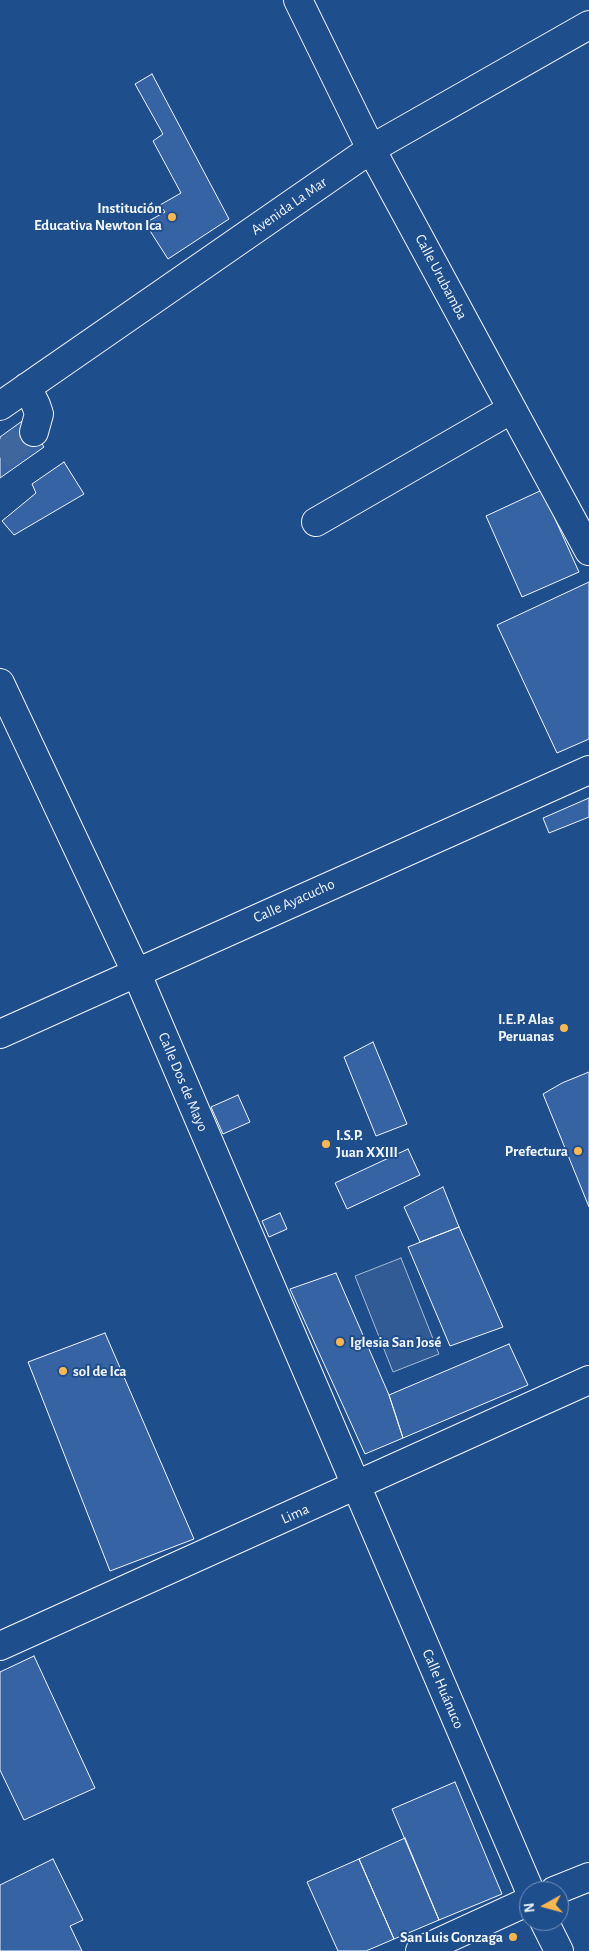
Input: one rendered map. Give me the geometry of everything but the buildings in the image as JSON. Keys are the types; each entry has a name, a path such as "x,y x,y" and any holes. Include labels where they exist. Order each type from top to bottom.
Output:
{"street":[{"name":"Calle Urubamba","path":"298,0 371,149 589,550"},
{"name":"Avenida La Mar","path":"0,406 371,149 589,25"},
{"path":"27,387 36,405 38,414 34,432"},
{"path":"316,522 512,409"},
{"name":"Calle Dos de Mayo","path":"0,683 136,972 356,1486"},
{"name":"Calle Ayacucho","path":"0,1034 589,770"},
{"name":"Lima","path":"0,1646 589,1380"},
{"name":"Calle Huánuco","path":"356,1486 526,1881"},
{"path":"569,1885 589,1877"},
{"path":"420,1951 519,1906"},
{"path":"549,1931 559,1951"}],"shaded area":[{"path":"401,1258 439,1354 393,1372 355,1276"}],"tunnel":[{"path":"0,457 34,432"}],"place":[{"name":"Institución Educativa Newton Ica","path":"172,217"},
{"name":"I.E.P. Alas Peruanas","path":"564,1028"},
{"name":"I.S.P. Juan XXIII","path":"326,1144"},
{"name":"Prefectura","path":"578,1151"},
{"name":"Iglesia San José","path":"340,1342"},
{"name":"sol de Ica","path":"63,1371"},
{"name":"San Luis Gonzaga","path":"513,1937"}]}
